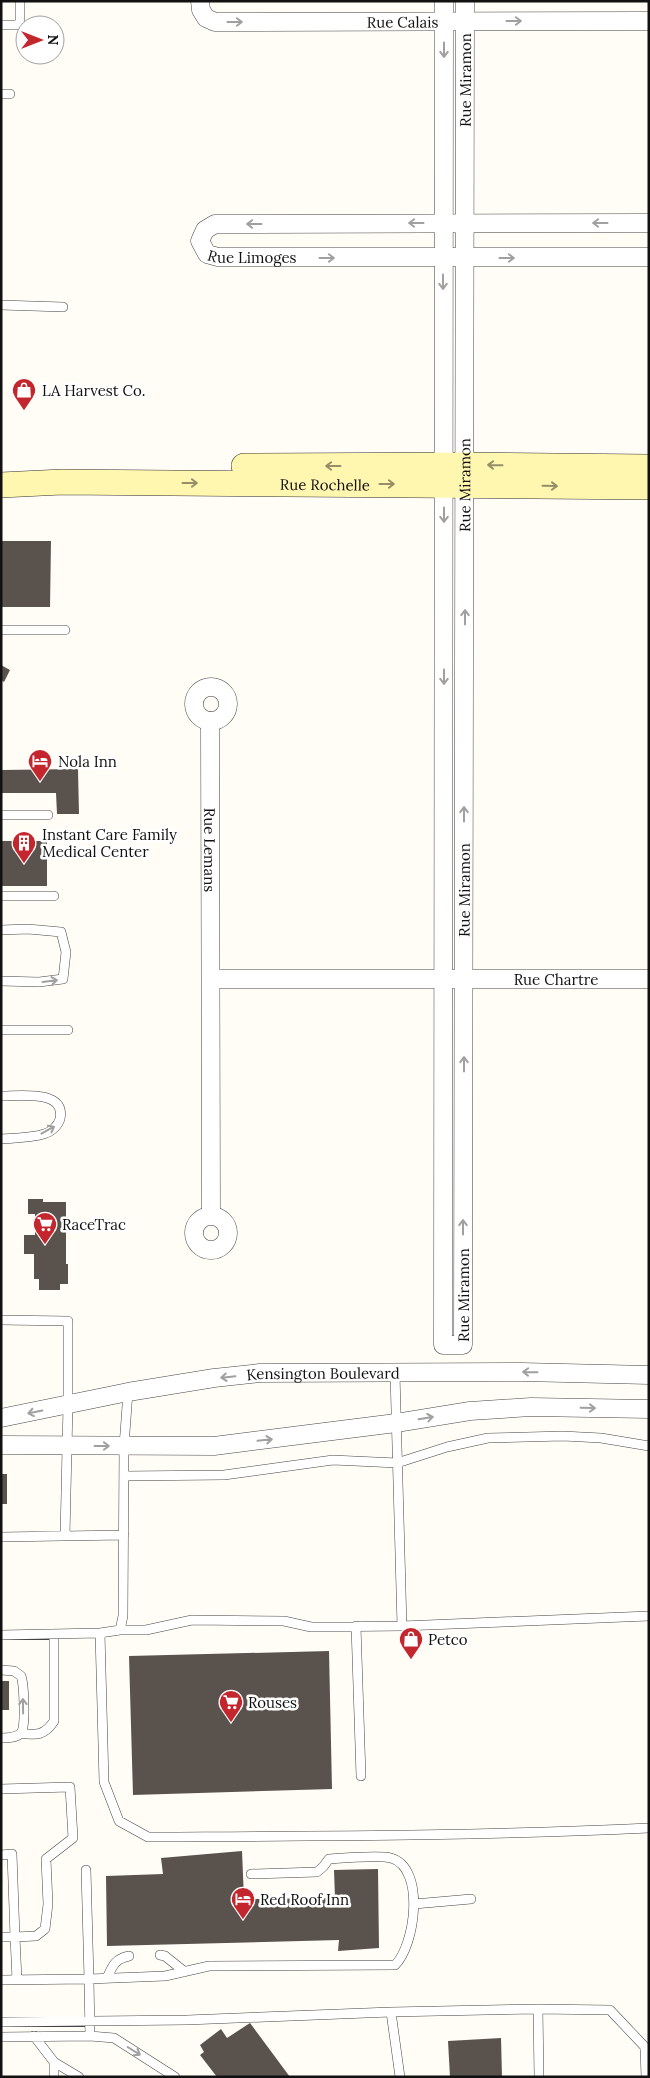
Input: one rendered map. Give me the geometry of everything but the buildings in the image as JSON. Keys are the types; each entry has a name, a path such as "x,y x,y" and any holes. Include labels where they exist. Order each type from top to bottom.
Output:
{"street":[{"name":"Rue Calais","path":"200,1 201,10 206,18 215,22 649,21"},
{"name":"Rue Miramon","path":"444,1 444,258 454,475 464,979 463,1345 443,1345 443,979 454,475 465,258 465,1"},
{"name":"Rue Limoges","path":"649,223 215,224 205,230 200,241 207,254 218,257 649,257"},
{"name":"Rue Rochelle","path":"1,468 142,475 454,475 649,467"},
{"name":"Rue Rochelle","path":"1,485 142,475"},
{"name":"Rue Rochelle","path":"454,475 649,487"},
{"name":"Rue Lemans","path":"210,721 211,1215"},
{"path":"210,978 464,979"},
{"name":"Rue Chartre","path":"464,979 649,979"},
{"name":"Kensington Boulevard","path":"1,1418 128,1392 214,1378 260,1373 395,1374 522,1372 649,1374"},
{"path":"1,1445 214,1446 470,1412 531,1408 649,1409"}],"lane":[{"path":"1,26 20,25 20,1"},
{"path":"1,305 63,306"},
{"path":"1,630 65,630"},
{"path":"1,815 48,815"},
{"path":"1,896 54,896"},
{"path":"1,930 28,929 61,932 66,952 63,979 39,982 1,981"},
{"path":"1,1030 68,1030"},
{"path":"1,1096 39,1096 50,1098 58,1105 60,1121 53,1130 44,1134 1,1139"},
{"path":"1,1320 68,1321 68,1446 65,1536"},
{"path":"395,1374 402,1626"},
{"path":"120,1630 123,1616 124,1446 128,1392"},
{"path":"124,1476 224,1475 333,1460 397,1463 447,1447 488,1438 563,1436 601,1438 649,1446"},
{"path":"1,1536 124,1535"},
{"path":"1,1635 146,1630 192,1620 250,1619 284,1621 311,1627 402,1626 649,1616"},
{"path":"356,1626 361,1776"},
{"path":"100,1633 104,1782 119,1821 148,1837 391,1836 551,1833 649,1828"},
{"path":"1,1738 16,1736 21,1733 39,1734 45,1732 54,1721 54,1634"},
{"path":"1,1670 18,1673 23,1681 23,1729 21,1733"},
{"path":"1,1789 70,1787 73,1838 46,1859 48,1904 45,1928 36,1936 1,1937"},
{"path":"1,1855 12,1854 16,1980"},
{"path":"1,1980 166,1976 209,1966 395,1965 407,1947 414,1904 412,1881 401,1863 390,1857 329,1859 317,1872 251,1874"},
{"path":"86,1870 90,2036"},
{"path":"414,1904 471,1899"},
{"path":"160,1955 165,1956 185,1972"},
{"path":"108,1978 114,1963 121,1958 130,1956"},
{"path":"1,2022 187,2020 391,2012 538,2009 610,2010 645,2046 646,2077"},
{"path":"538,2009 539,2077"},
{"path":"391,2012 400,2077"},
{"path":"34,2036 54,2062 79,2077"},
{"path":"1,2037 90,2036 114,2038 175,2077"},
{"path":"54,2062 54,2077"}],"place":[{"name":"LA Harvest Co.","path":"24,411"},
{"name":"Nola Inn","path":"40,782"},
{"name":"Instant Care Family Medical Center","path":"24,864"},
{"name":"RaceTrac","path":"45,1245"},
{"name":"Petco","path":"411,1660"},
{"name":"Rouses","path":"231,1723"},
{"name":"Red Roof Inn","path":"243,1920"}]}
